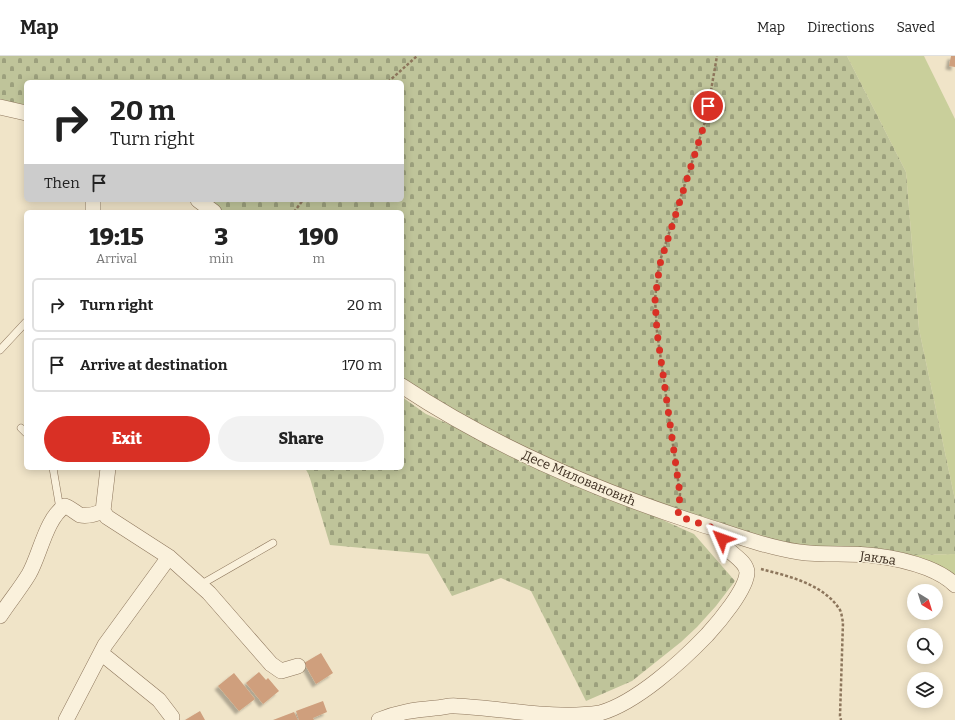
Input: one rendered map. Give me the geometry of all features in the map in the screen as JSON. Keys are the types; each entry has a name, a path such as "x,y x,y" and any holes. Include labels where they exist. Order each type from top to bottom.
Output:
{"street":[{"path":"0,107 24,113"},
{"path":"201,202 211,210"},
{"name":"Десе Миловановић","path":"404,387 455,420 532,459 595,486 719,530"},
{"path":"108,470 103,511 107,517 169,557 200,584 271,664 281,671 298,666"},
{"path":"0,616 29,574 51,522 60,510 65,506 71,508 79,514 94,515 103,511"},
{"path":"379,720 394,714 419,714 454,706 555,718 600,714 617,708 668,671 692,650 717,624 738,596 746,577 747,570 744,564 726,547 719,530"},
{"name":"Јакља","path":"719,530 796,552 876,556 913,563 942,575 955,585"},
{"path":"66,720 105,646 169,557"},
{"path":"101,653 159,700 172,717"}],"lane":[{"path":"0,350 24,324"},
{"path":"53,470 60,510"},
{"path":"200,584 273,544"}],"path":[{"path":"390,80 417,56"},
{"path":"678,516 680,494 657,332 655,299 660,264 706,119 717,56"},
{"path":"747,570 758,568 781,574 807,584 824,593 840,612 843,622 841,720"}],"green space":[{"path":"0,56 847,56 906,172 919,329 955,500 955,554 876,556 823,555 595,486 404,387 404,210 211,210 201,202 404,202 404,80 24,80 24,113 0,107"},
{"path":"847,56 924,56 955,119 955,500 919,329 906,172"},
{"path":"404,398 426,414 694,534 735,581 716,606 681,642 632,681 586,701 531,591 501,578 452,596 428,554 330,545 309,475 306,470 404,470"},
{"path":"955,554 955,585 876,556"}],"building":[{"path":"951,56 955,56 955,67 949,66"},
{"path":"321,653 333,673 316,684 304,663"},
{"path":"259,672 266,680 268,678 279,691 263,704 246,683"},
{"path":"234,673 255,699 239,711 218,686"},
{"path":"323,701 327,712 313,718 314,720 299,720 296,711"},
{"path":"200,711 205,720 185,720"},
{"path":"294,712 298,720 273,720"}],"route":[{"path":"708,106 706,119 660,264 655,299 657,332 680,494 678,516 719,530 722,539"}]}
